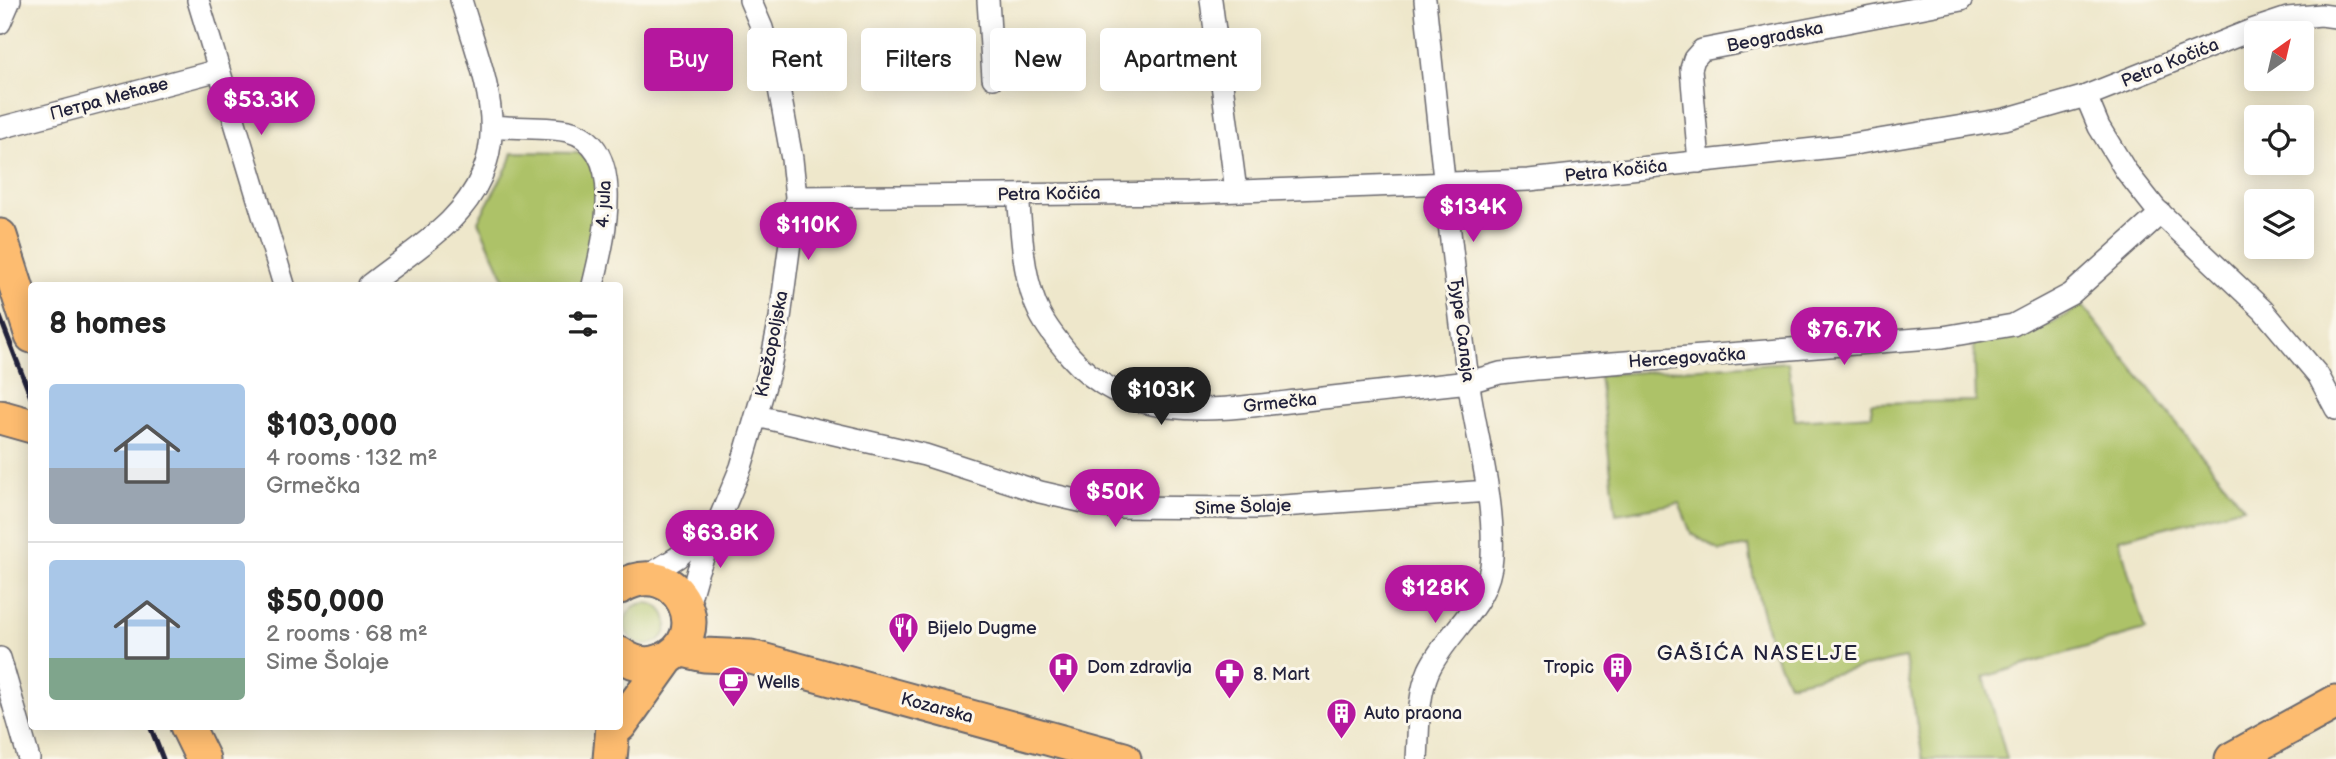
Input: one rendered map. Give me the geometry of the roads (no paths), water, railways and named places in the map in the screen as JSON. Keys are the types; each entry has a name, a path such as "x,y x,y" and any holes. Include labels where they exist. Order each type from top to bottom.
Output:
{"main road":[{"path":"0,236 28,324"},
{"path":"0,417 28,425"},
{"path":"623,723 687,634 688,613 681,596 671,586 658,580 632,583"},
{"path":"688,613 751,657"},
{"path":"623,656 640,664 655,664 674,654 751,657"},
{"name":"Kozarska","path":"751,657 1124,759"},
{"path":"2232,759 2336,702"},
{"path":"189,730 203,759"}],"street":[{"path":"0,23 10,0"},
{"path":"198,0 283,282"},
{"path":"373,282 448,223 482,180 493,126 489,96 461,0"},
{"name":"Knežopoljska","path":"688,613 698,570 741,467 757,416 780,318 796,197 778,83 762,29 750,0"},
{"path":"988,0 990,31"},
{"path":"1211,0 1236,191"},
{"name":"Ђуре Салаја","path":"1417,759 1422,694 1426,678 1441,650 1478,604 1492,560 1488,491 1469,382 1425,0"},
{"name":"Beogradska","path":"1699,162 1691,69 1694,59 1702,50 1961,0"},
{"name":"Petra Kočića","path":"796,197 1236,191 1529,180 1842,146 2005,120 2086,96 2288,18 2321,15 2333,11"},
{"name":"Петра Мећаве","path":"0,128 219,70"},
{"path":"2086,96 2099,127 2126,171 2161,213 2263,310 2318,375 2336,409"},
{"name":"4. jula","path":"493,126 569,131 585,139 603,160 608,183 600,254 594,282"},
{"name":"Grmečka","path":"1018,195 1026,269 1040,313 1059,343 1082,370 1112,391 1143,403 1181,409 1218,408 1469,382"},
{"name":"Hercegovačka","path":"1469,382 1500,373 1536,369 1942,337 2013,325 2071,294 2161,213"},
{"name":"Sime Šolaje","path":"757,416 925,456 1040,492 1106,507 1256,508 1488,491"},
{"path":"632,583 678,557 719,520"},
{"path":"0,658 29,759"}],"railway":[{"path":"0,317 28,390"},
{"path":"152,730 163,759"}],"place":[{"name":"Bijelo Dugme","path":"904,655"},
{"name":"Dom zdravlja","path":"1064,694"},
{"name":"Tropic","path":"1617,694"},
{"name":"8. Mart","path":"1230,701"},
{"name":"Wells","path":"734,709"},
{"name":"Auto praona","path":"1341,740"}],"district":[{"name":"GAŠIĆA NASELJE","path":"1758,653"}]}
